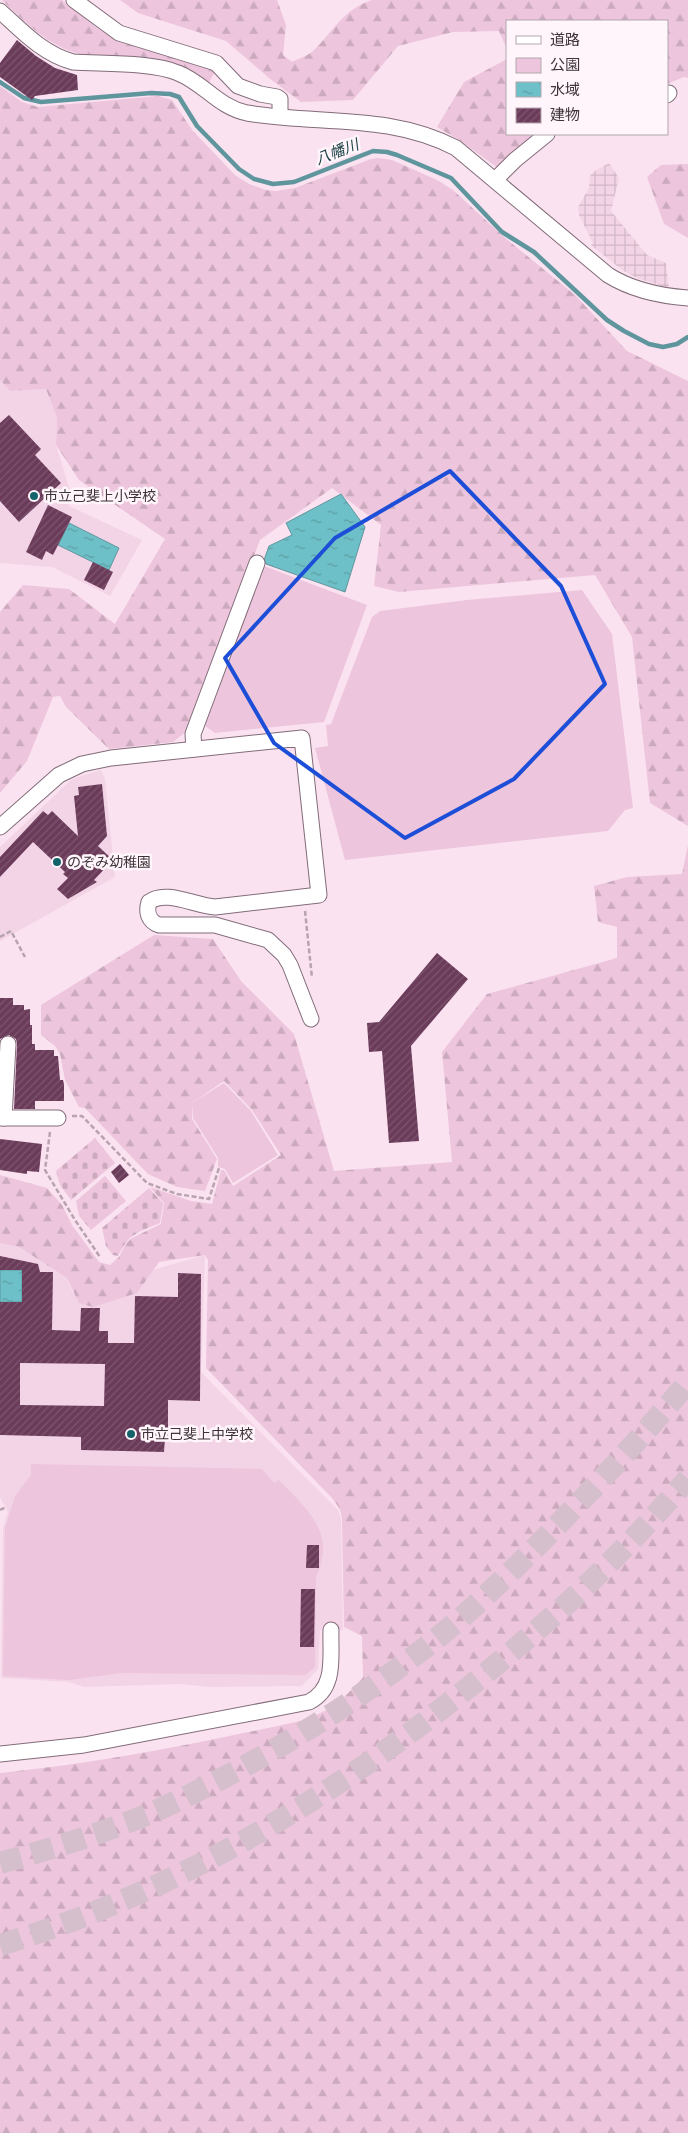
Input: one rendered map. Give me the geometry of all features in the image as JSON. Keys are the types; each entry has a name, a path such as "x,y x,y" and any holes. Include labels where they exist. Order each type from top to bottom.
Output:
{"street":[{"path":"74,0 119,33 216,63 238,86 260,94 277,97 280,99 280,116"},
{"path":"0,10 35,42 63,60 172,70 188,78 226,106 245,112 362,122 434,136 456,148 588,260 618,282 641,290 688,298"},
{"path":"495,180 515,160 536,145 546,135"},
{"path":"194,749 193,734 258,563"},
{"path":"0,827 53,779 70,768 82,764 111,758 302,738 319,895 215,907 204,907 160,896 149,902 147,913 152,922 159,926 215,925 268,940 276,946 287,960 311,1019"},
{"path":"8,1044 2,1118 54,1118"},
{"path":"0,1754 84,1745 309,1702 321,1695 329,1682 331,1630"}],"path":[{"path":"306,917 312,975"},
{"path":"0,937 10,931 25,957"},
{"path":"82,1116 147,1183 177,1194 209,1199 219,1168"},
{"path":"54,1118 45,1170 100,1257"},
{"path":"0,1510 6,1507"}],"highlighted area":[{"path":"450,471 561,586 605,684 514,779 405,838 274,743 225,658 335,538"}],"shaded area":[{"path":"609,163 619,178 611,211 647,255 666,263 669,288 639,279 622,270 591,245 593,243 579,215 578,207 589,188 590,176 593,172"},
{"name":"市立己斐上小学校","path":"0,380 10,391 46,389 57,418 56,445 69,487 69,506 142,540 110,596 52,567 0,563"},
{"name":"のぞみ幼稚園","path":"101,770 105,779 115,877 0,941 0,847 72,779"},
{"name":"市立己斐上中学校","path":"0,1243 19,1247 67,1278 73,1293 137,1293 152,1270 205,1255 201,1372 338,1510 341,1519 343,1630 320,1630 318,1669 302,1686 210,1687 181,1684 84,1687 69,1682 1,1678 3,1529 8,1512 0,1497"}],"green space":[{"path":"2,0 62,0 97,28 116,40 215,71 209,83 182,67 164,61 143,58 90,56 68,50 47,39 19,17"},
{"path":"120,0 277,0 286,25 283,55 292,62 313,51 353,9 372,0 688,0 688,78 684,77 668,84 668,20 506,20 506,47 499,31 453,32 398,46 353,100 301,102 269,78 226,41 138,13"},
{"path":"506,60 506,135 538,135 498,168 437,127 464,82"},
{"path":"0,86 22,102 38,107 158,96 172,100 193,131 235,175 249,184 266,190 276,191 295,188 371,159 392,160 437,180 453,190 504,237 575,295 627,351 688,381 688,826 650,803 632,637 595,575 399,592 374,586 381,525 332,488 260,540 187,731 173,742 109,749 66,707 60,696 53,697 27,761 0,793 0,612 23,585 69,589 115,624 165,539 79,480 56,445 57,418 46,389 10,391 0,380"},
{"path":"688,164 688,238 664,224 647,177 661,165"},
{"path":"264,566 367,605 324,722 215,733 205,726"},
{"path":"582,590 612,634 633,808 625,810 608,831 345,860 315,748 328,746 326,725 331,724 372,617 380,611 467,600"},
{"path":"688,845 688,2133 0,2133 0,1773 75,1764 149,1752 296,1722 334,1706 363,1677 362,1636 344,1627 342,1519 340,1509 332,1498 206,1368 208,1260 205,1255 159,1262 137,1293 93,1307 79,1303 67,1278 19,1247 0,1243 0,1175 47,1188 62,1205 72,1225 99,1262 110,1265 119,1257 126,1243 132,1238 161,1224 164,1203 150,1187 191,1201 212,1204 221,1170 224,1170 233,1186 281,1155 252,1110 224,1081 192,1103 192,1119 217,1159 205,1191 177,1187 148,1174 85,1108 79,1107 65,1080 60,1054 55,1046 41,1035 41,1005 154,935 213,939 241,981 294,1034 334,1171 452,1162 442,1052 487,994 617,958 617,927 598,922 594,886 627,877 682,874"},
{"path":"224,1083 251,1111 278,1155 233,1183 225,1169 218,1167 218,1158 193,1118 192,1103"},
{"path":"95,1138 115,1163 71,1200 60,1185 56,1171"},
{"path":"105,1176 126,1201 91,1230 79,1216 76,1201"},
{"path":"149,1188 163,1203 160,1223 134,1235 122,1248 118,1256 113,1255 106,1246 102,1228"},
{"path":"31,1464 262,1469 274,1483 279,1480 309,1512 321,1534 323,1547 322,1561 316,1577 315,1667 305,1675 122,1673 69,1680 3,1676 5,1528 15,1496 31,1475"}],"water":[{"path":"341,494 365,527 345,592 266,564 264,560 269,546 292,535 286,523"},
{"path":"69,523 119,548 109,570 58,545"},
{"path":"0,1270 22,1270 22,1302 0,1302"}],"building":[{"path":"17,40 36,56 55,68 77,75 78,90 35,96 32,100 0,77 0,63"},
{"path":"9,415 41,449 35,455 61,483 19,522 0,501 0,423"},
{"path":"48,505 72,517 53,555 46,551 42,560 26,552"},
{"path":"93,562 113,572 104,590 84,580"},
{"path":"102,784 107,836 98,846 113,860 94,880 97,882 68,899 57,889 68,878 63,874 65,872 33,842 0,877 0,857 43,811 48,815 52,811 78,836 74,796 79,795 78,787"},
{"path":"437,953 468,979 411,1046 419,1141 389,1143 382,1051 369,1052 367,1023 379,1022"},
{"path":"0,998 13,998 13,1005 24,1005 24,1010 30,1009 32,1044 35,1044 35,1050 54,1050 54,1056 58,1056 60,1080 63,1080 64,1084 64,1101 35,1101 35,1109 14,1109 17,1044 16,1039 9,1035 0,1039"},
{"path":"0,1139 42,1144 39,1172 27,1171 27,1174 0,1170"},
{"path":"120,1164 129,1175 119,1183 111,1172"},
{"path":"0,1256 38,1264 40,1272 53,1272 52,1330 80,1331 81,1308 100,1308 99,1331 108,1331 108,1343 134,1343 135,1296 178,1297 178,1273 201,1274 200,1401 168,1400 168,1438 165,1438 164,1452 81,1450 81,1437 0,1435 0,1302 22,1302 22,1270 0,1270","holes":["20,1363 105,1364 104,1406 20,1405"]},
{"path":"307,1545 319,1545 319,1568 306,1568"},
{"path":"301,1589 315,1589 314,1647 300,1647"}],"waterway":[{"name":"八幡川","path":"0,82 24,98 41,102 151,93 170,94 179,97 197,126 239,169 254,179 273,184 294,182 373,151 397,155 451,178 502,232 534,252 607,320 624,331 649,344 663,347 677,344 688,337"}],"tunnel":[{"path":"0,1863 82,1838 162,1808 231,1774 297,1736 361,1695 438,1637 499,1583 599,1482 688,1382"},
{"path":"0,1945 69,1922 135,1895 200,1864 263,1830 324,1793 441,1709 529,1637 577,1595 639,1533 688,1479"}],"place":[{"name":"市立己斐上小学校","path":"34,496"},
{"name":"のぞみ幼稚園","path":"57,862"},
{"name":"市立己斐上中学校","path":"131,1434"}]}
